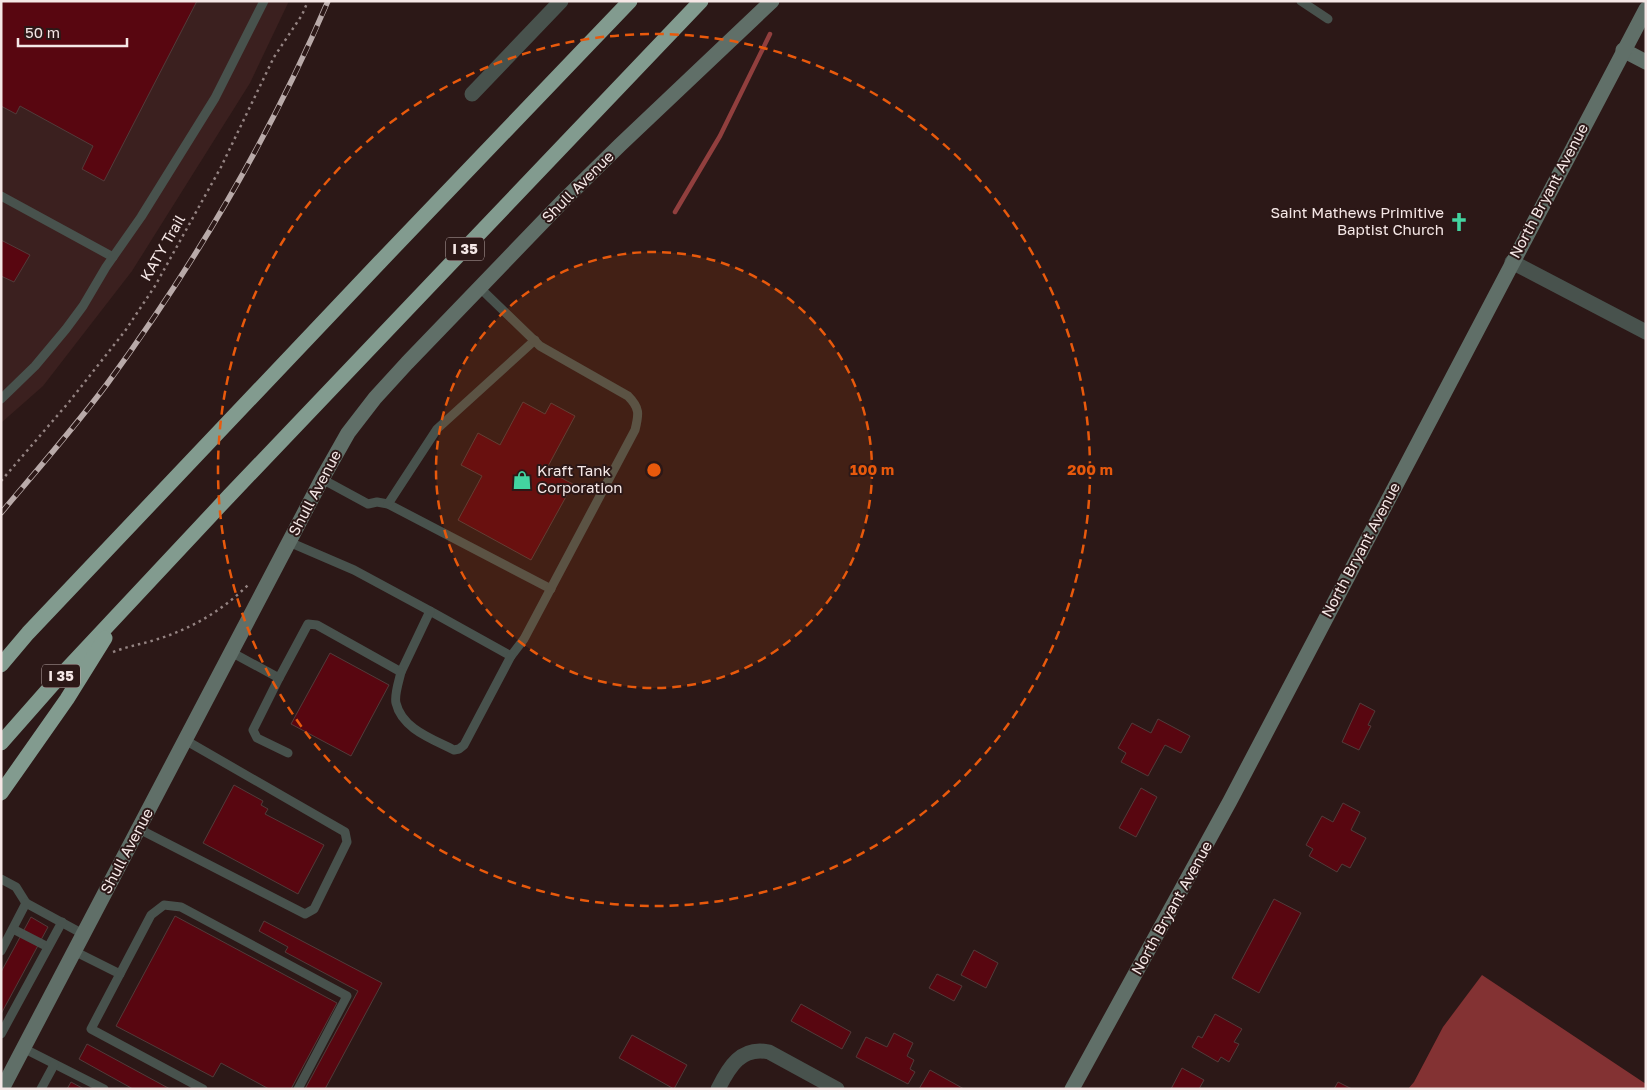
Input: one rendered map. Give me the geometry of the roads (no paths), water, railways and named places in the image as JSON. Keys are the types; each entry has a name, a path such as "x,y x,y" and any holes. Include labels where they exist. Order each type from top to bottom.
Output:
{"highway":[{"path":"589,45 616,1"},
{"path":"1,665 28,634 630,1"},
{"name":"I 35","path":"1,743 122,610 701,1"},
{"path":"1,793 68,700 122,610"},
{"path":"1,653 28,634"}],"street":[{"path":"472,94 561,1"},
{"name":"Shull Avenue","path":"4,1079 24,1048 322,479 348,433 375,398 620,145 772,1"},
{"name":"North Bryant Avenue","path":"1072,1089 1230,801 1646,9"},
{"path":"1623,50 1646,62"},
{"path":"1512,262 1646,332"},
{"path":"718,1089 725,1075 736,1061 747,1052 758,1050 769,1052 837,1089"}],"lane":[{"path":"1,399 36,366 66,329 141,217 215,98 264,1"},
{"path":"1301,1 1328,19"},
{"path":"1,196 113,257"},
{"path":"430,611 401,672 395,701 403,719 411,727 454,750 464,745 511,656 524,639 635,430 638,416 636,404 628,396 540,346 480,288"},
{"path":"388,504 437,429 535,340"},
{"path":"322,479 368,504 377,502 388,504 551,589"},
{"path":"289,542 354,570 511,656"},
{"path":"288,753 257,738 253,730 308,624 317,625 401,672"},
{"path":"231,652 279,678"},
{"path":"139,828 305,914 314,909 347,842 345,832 185,740"},
{"path":"1,879 16,887 26,903 83,934"},
{"path":"1,951 26,903"},
{"path":"203,1089 91,1028 151,915 164,905 182,907 347,996 298,1089"},
{"path":"1,1034 62,922"},
{"path":"13,929 48,947"},
{"path":"74,951 120,974"},
{"path":"24,1048 104,1089"},
{"path":"41,1089 54,1065"}],"waterway":[{"path":"675,212 720,136 770,34"}],"railway":[{"path":"1,513 107,384 170,293 256,151 328,1"}],"place":[{"name":"Saint Mathews Primitive Baptist Church","path":"1459,222"},
{"name":"Kraft Tank Corporation","path":"522,480"}]}
